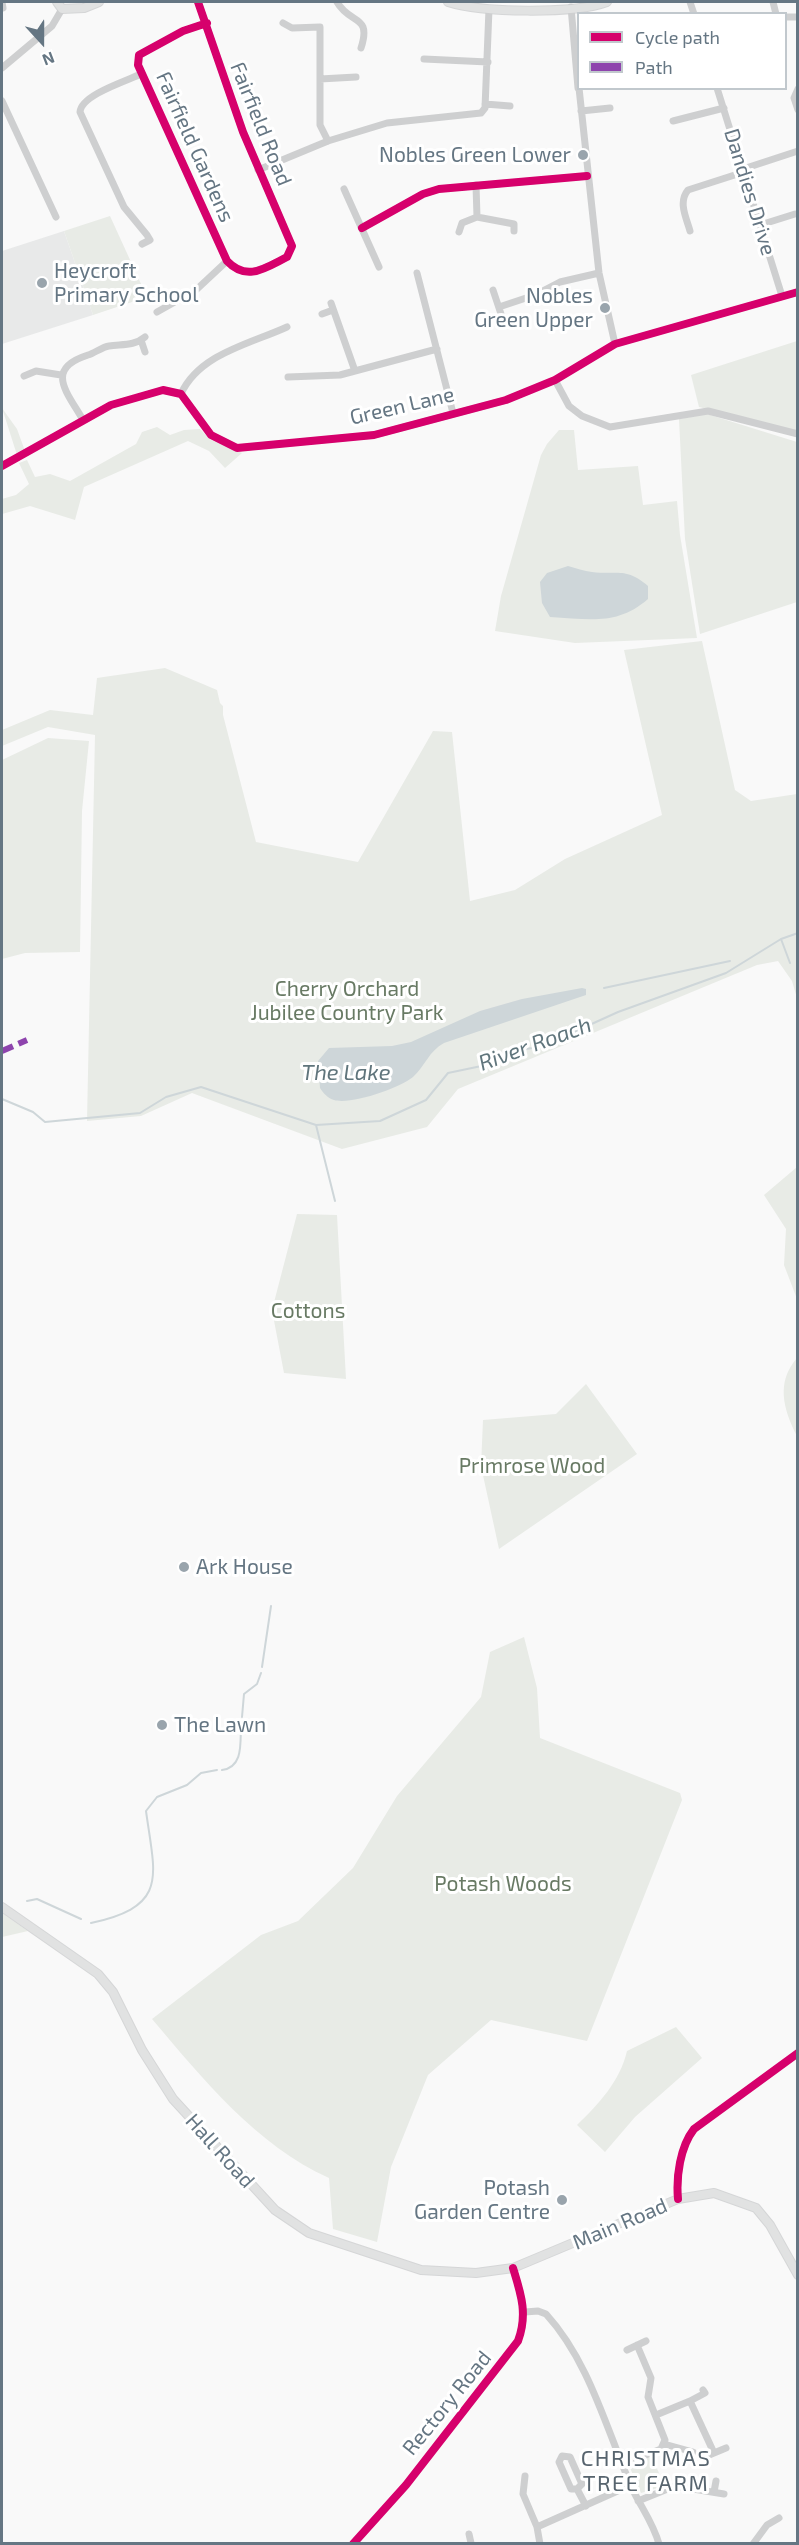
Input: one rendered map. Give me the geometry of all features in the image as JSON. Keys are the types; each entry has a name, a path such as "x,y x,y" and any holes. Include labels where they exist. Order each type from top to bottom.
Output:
{"main road":[{"path":"75,8 88,2"},
{"path":"60,5 75,8 88,7 99,2"},
{"path":"452,2 489,9 571,8 607,2"},
{"name":"Hall Road","path":"2,1907 98,1974 113,1992 142,2050 173,2100 250,2184 290,2222 309,2233 421,2270 457,2274 513,2268"},
{"name":"Main Road","path":"513,2268 678,2199 714,2193 756,2208 770,2225 798,2275"}],"street":[{"name":"Fairfield Road","path":"198,2 207,23 216,60 258,170 290,241 292,251 287,257 249,273 238,270 227,261"},
{"path":"337,2 344,12 365,28 361,48"},
{"path":"2,68 52,26 60,5"},
{"path":"571,8 577,68"},
{"path":"258,170 328,141 387,123 481,113 485,104 489,9"},
{"name":"Fairfield Gardens","path":"207,23 183,31 142,52 137,60 141,74 227,261"},
{"path":"283,23 292,28 320,27 320,125 328,141"},
{"path":"424,59 488,62"},
{"path":"141,74 88,99 80,108 80,112 123,207 150,240 142,244"},
{"path":"320,79 356,77"},
{"path":"798,89 794,98 798,110"},
{"path":"579,90 599,273 615,344"},
{"name":"Dandies Drive","path":"718,90 782,296"},
{"path":"2,101 56,217"},
{"path":"485,104 510,106"},
{"path":"581,111 610,108"},
{"path":"673,121 723,108"},
{"path":"690,231 682,203 683,196 688,190 798,151"},
{"path":"362,228 423,194 439,189 587,176"},
{"path":"476,185 477,217"},
{"path":"344,189 379,267"},
{"path":"760,225 795,214"},
{"path":"459,232 462,223 477,217 514,224 514,231"},
{"path":"157,312 196,290 227,261"},
{"path":"417,273 453,413"},
{"path":"499,307 535,295 560,282 599,273"},
{"path":"493,290 503,320"},
{"name":"Green Lane","path":"181,394 212,435 237,448 374,435 506,400 555,380 615,344 798,292"},
{"path":"322,314 332,307 355,371"},
{"path":"2,466 111,405 147,392 163,390 181,394 186,383 200,368 266,334 287,327"},
{"path":"61,375 72,360 107,346 124,345 143,338 146,352"},
{"path":"288,377 340,375 437,349"},
{"path":"24,376 36,371 61,375"},
{"path":"61,375 65,389 83,420"},
{"path":"555,380 569,406 582,416 610,428 708,411 798,434"},
{"path":"678,2199 677,2187 684,2148 694,2129 798,2053"},
{"path":"513,2268 525,2312 538,2311 546,2314 581,2364 631,2486 650,2519 659,2544"},
{"name":"Rectory Road","path":"353,2544 406,2485 511,2352 522,2331 525,2312"},
{"path":"627,2350 646,2341"},
{"path":"623,2464 656,2452 664,2444 664,2437 648,2394 650,2373 638,2345"},
{"path":"656,2415 705,2393 703,2390"},
{"path":"690,2400 714,2453"},
{"path":"664,2444 693,2452"},
{"path":"702,2458 726,2448"},
{"path":"562,2456 570,2457 582,2484 577,2489 571,2489 559,2462 562,2456"},
{"path":"525,2475 524,2494 537,2527 540,2544"},
{"path":"714,2492 716,2481"},
{"path":"537,2527 631,2486"},
{"path":"638,2501 675,2486 724,2494"},
{"path":"577,2489 586,2506"},
{"path":"753,2544 767,2525 779,2518"},
{"path":"469,2534 470,2543 477,2544"}],"shaded area":[{"name":"Heycroft Primary School","path":"64,231 93,315 2,344 2,251"}],"green space":[{"path":"110,216 147,297 93,315 64,231"},
{"path":"797,341 797,431 699,407 691,375"},
{"path":"2,408 17,429 25,451 17,455"},
{"path":"707,414 797,442 797,602 700,634 685,539 679,419"},
{"path":"157,427 170,435 184,430 200,429 211,440 242,453 225,468 209,451 188,441 84,487 75,520 30,506 2,514 2,499 16,495 29,484 19,463 27,460 35,477 50,474 70,481 136,444 142,432"},
{"path":"559,430 574,430 578,470 638,466 643,505 677,501 680,535 697,638 575,643 495,631 501,596 541,455"},
{"name":"Cherry Orchard Jubilee Country Park","path":"702,641 735,790 751,801 797,794 797,998 792,981 778,961 757,965 458,1089 427,1127 342,1149 192,1093 141,1116 87,1121 95,735 48,727 2,746 2,730 50,710 93,715 97,678 165,668 217,690 223,706 223,715 256,842 358,862 433,731 452,732 470,901 515,890 565,859 662,815 624,650"},
{"path":"48,738 89,741 82,811 80,952 25,953 2,959 2,760"},
{"path":"797,1167 797,1299 784,1265 786,1229 764,1195"},
{"name":"Cottons","path":"297,1214 337,1215 346,1379 284,1373 272,1310"},
{"path":"797,1358 797,1436 785,1406 784,1386 790,1367"},
{"name":"Primrose Wood","path":"586,1384 637,1454 499,1549 481,1466 483,1420 556,1414"},
{"name":"Potash Woods","path":"524,1637 537,1688 540,1738 680,1793 682,1800 587,2041 491,2020 428,2075 391,2167 377,2242 333,2229 329,2178 278,2148 254,2129 211,2087 152,2019 261,1935 298,1921 353,1868 397,1796 481,1697 490,1652"},
{"path":"2,1913 28,1931 2,1937"},
{"path":"676,2027 702,2058 635,2117 605,2152 577,2125 608,2091 624,2062 627,2051"},
{"path":"651,2453 664,2486 641,2493 627,2461"}],"water":[{"path":"568,566 589,572 621,573 633,576 648,586 648,599 636,608 614,617 590,619 550,617 542,603 540,582 547,573"},
{"name":"The Lake","path":"586,989 586,995 444,1043 435,1050 413,1077 387,1090 363,1098 342,1101 330,1098 320,1088 318,1061 329,1048 392,1046 411,1042 480,1011 522,999"}],"waterway":[{"name":"River Roach","path":"2,1099 33,1112 45,1122 140,1113 166,1097 201,1087 316,1125 380,1121 426,1100 448,1073 491,1064 517,1050 541,1047 618,1012 726,973 781,939 798,933"},
{"path":"781,939 790,963"},
{"path":"604,988 730,961"},
{"path":"316,1125 335,1201"},
{"path":"262,1667 271,1606"},
{"path":"242,1717 244,1694 257,1684 261,1673"},
{"path":"222,1770 229,1768 237,1759 241,1725"},
{"path":"91,1923 134,1908 145,1897 151,1885 153,1871 146,1811 157,1797 187,1785 201,1773 217,1770"},
{"path":"27,1901 37,1899 81,1919"}],"marked path":[{"path":"2,1051 27,1040"}],"cycle path":[{"path":"198,2 243,132 292,246 287,257 256,271 242,271 227,261 138,65 139,55 183,31 207,23"},
{"path":"362,228 423,194 439,189 587,176"},
{"path":"2,466 111,405 163,390 181,394 211,435 237,448 374,435 506,400 555,380 615,344 798,292"},
{"path":"678,2199 680,2162 685,2144 694,2129 798,2053"},
{"path":"353,2544 406,2485 518,2341 523,2313 521,2295 513,2268"}],"place":[{"name":"Nobles Green Lower","path":"583,155"},
{"name":"Heycroft Primary School","path":"42,283"},
{"name":"Nobles Green Upper","path":"605,308"},
{"name":"Ark House","path":"184,1567"},
{"name":"The Lawn","path":"162,1725"},
{"name":"Potash Garden Centre","path":"562,2200"}],"district":[{"name":"CHRISTMAS TREE FARM","path":"646,2472"}]}
